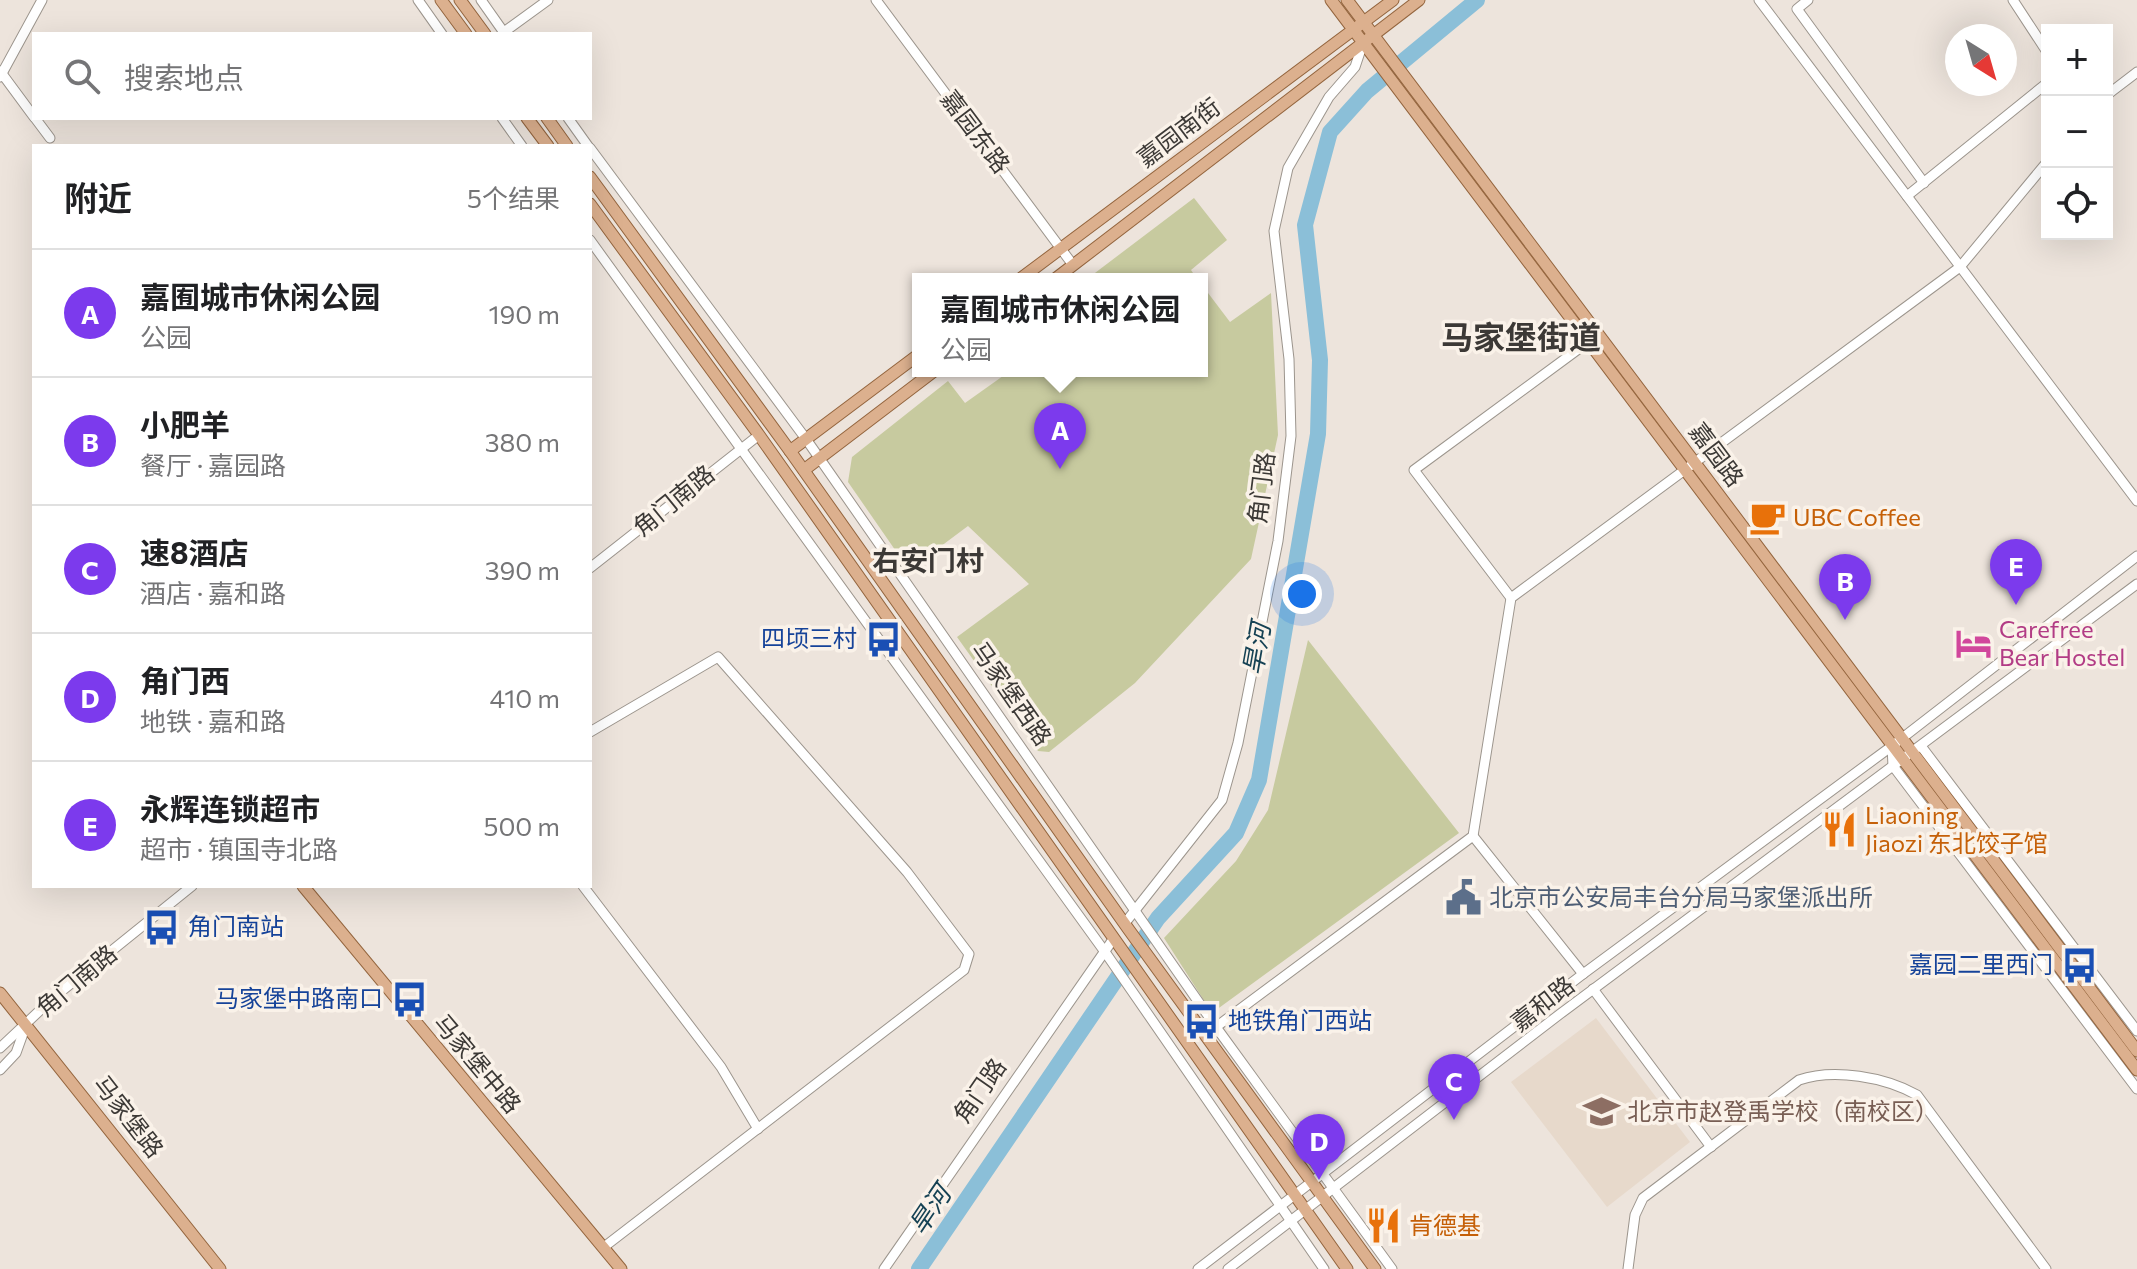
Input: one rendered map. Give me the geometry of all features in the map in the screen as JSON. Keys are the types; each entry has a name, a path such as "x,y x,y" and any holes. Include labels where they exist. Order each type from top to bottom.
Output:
{"main road":[{"path":"441,0 465,32"},
{"path":"460,0 484,32"},
{"name":"嘉园路","path":"1331,0 1368,39 1588,342 1690,467 1892,746 1898,763"},
{"name":"嘉园路","path":"1347,0 1358,26"},
{"path":"1358,26 1393,0"},
{"name":"角门路","path":"1368,39 1419,0"},
{"name":"嘉园南街","path":"1028,273 1358,26"},
{"name":"嘉园南街","path":"1063,273 1368,39"},
{"name":"嘉园路","path":"1407,94 1690,467 1903,738 1917,749 2137,1051"},
{"path":"528,120 546,144"},
{"path":"548,120 566,144"},
{"name":"马家堡西路","path":"592,180 804,470 1127,927 1375,1269"},
{"path":"592,207 759,435 1347,1269"},
{"path":"790,451 912,360"},
{"path":"804,470 926,377"},
{"path":"1898,763 2137,1070"},
{"name":"马家堡中路","path":"305,888 415,1026 621,1269"},
{"name":"马家堡路","path":"0,993 220,1269"}],"street":[{"path":"32,114 1,74 42,0"},
{"path":"418,0 441,32"},
{"path":"481,0 504,32"},
{"path":"506,32 548,0"},
{"name":"嘉园东路","path":"876,0 1073,265"},
{"path":"1759,0 2137,501"},
{"path":"1808,0 1797,9 1924,183"},
{"path":"2013,0 2041,43"},
{"name":"角门路","path":"1127,927 1222,800 1238,743 1278,541 1291,436 1289,359 1274,231 1288,168 1329,97 1355,67 1368,39"},
{"path":"2113,90 2137,72"},
{"path":"1907,196 2041,88"},
{"path":"36,120 50,138"},
{"path":"503,120 521,144"},
{"name":"马家堡西路","path":"569,120 587,144"},
{"name":"马家堡西路","path":"592,151 806,439 1216,1027 1392,1269"},
{"path":"1216,1027 1473,836 1511,598 1960,267 2042,168"},
{"path":"592,243 1108,956 1324,1269"},
{"path":"1511,598 1414,470 1588,342"},
{"name":"角门南路","path":"592,566 759,435"},
{"name":"嘉和路","path":"1198,1269 1583,974 1903,738 2137,556"},
{"name":"嘉和路","path":"1228,1269 1593,989 2137,584"},
{"path":"592,731 718,657 907,872 969,954 964,970 604,1247"},
{"path":"1917,749 2137,1031"},
{"path":"1898,763 2137,1089"},
{"path":"1473,836 1583,974"},
{"name":"角门南路","path":"0,1048 53,998 190,888"},
{"path":"585,888 721,1067 758,1129"},
{"name":"角门路","path":"884,1269 1116,942"},
{"path":"1593,989 1711,1147"},
{"path":"0,1070 16,1053 26,1025"},
{"path":"1628,1269 1635,1215 1643,1198 1799,1080 1819,1073 1896,1084 1917,1095 2046,1269"}],"shaded area":[{"name":"北京市赵登禹学校（南校区）","path":"1596,1018 1690,1142 1607,1207 1511,1082"}],"green space":[{"path":"1194,198 1227,240 1191,270 1193,273 1095,273"},
{"path":"1208,293 1230,322 1271,293 1278,435 1251,559 1135,683 1049,752 1038,751 957,637 1029,584 968,526 909,570 848,482 852,457 948,381 965,403 1002,377 1208,377"},
{"path":"1308,640 1459,833 1212,1013 1164,938 1236,861 1268,810"}],"waterway":[{"name":"旱河","path":"919,1269 1158,918 1236,833 1259,780 1318,434 1320,360 1305,225 1330,132 1367,91 1477,0"}],"place":[{"name":"嘉囿城市休闲公园","path":"1060,469"},
{"name":"UBC Coffee","path":"1767,518"},
{"name":"永辉连锁超市","path":"2016,605"},
{"name":"小肥羊","path":"1845,620"},
{"name":"四顷三村","path":"883,639"},
{"name":"Carefree Bear Hostel","path":"1973,644"},
{"name":"Liaoning Jiaozi 东北饺子馆","path":"1839,830"},
{"name":"北京市公安局丰台分局马家堡派出所","path":"1463,898"},
{"name":"角门南站","path":"162,927"},
{"name":"嘉园二里西门","path":"2079,965"},
{"name":"马家堡中路南口","path":"409,999"},
{"name":"地铁角门西站","path":"1202,1021"},
{"name":"北京市赵登禹学校（南校区）","path":"1601,1112"},
{"name":"速8酒店","path":"1454,1120"},
{"name":"角门西","path":"1319,1180"},
{"name":"肯德基","path":"1383,1226"}],"district":[{"name":"马家堡街道","path":"1521,338"},
{"name":"右安门村","path":"928,561"}]}
